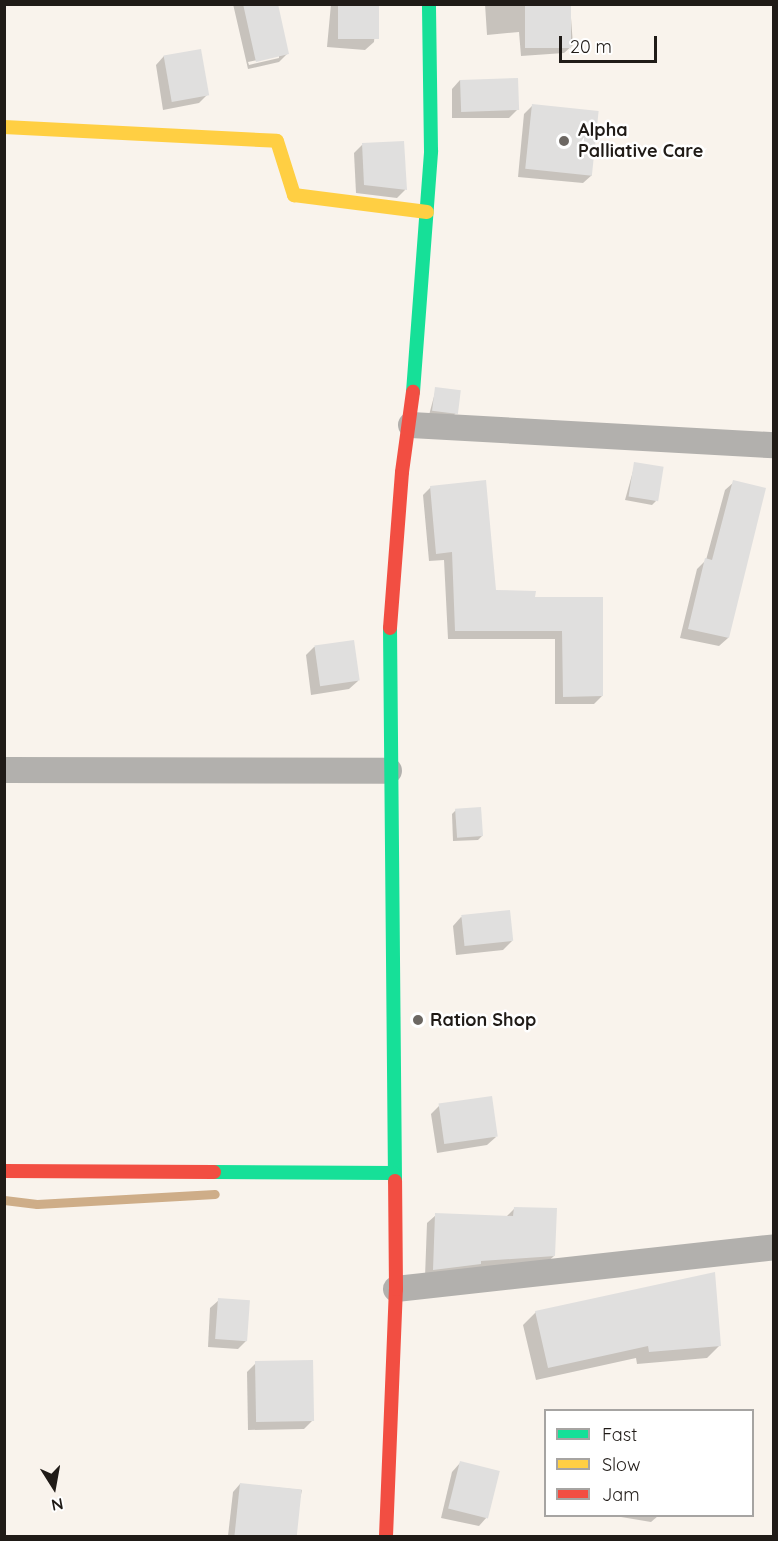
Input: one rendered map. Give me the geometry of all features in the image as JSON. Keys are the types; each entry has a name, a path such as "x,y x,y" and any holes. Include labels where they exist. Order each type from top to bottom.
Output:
{"main road":[{"path":"386,1536 396,1289 388,646 402,472 411,425 431,151 429,4"},
{"path":"4,127 277,141 294,195 427,212"},
{"path":"4,1171 393,1173"}],"street":[{"path":"411,425 774,445"},
{"path":"4,770 389,771"},
{"path":"396,1289 774,1247"}],"building":[{"path":"243,4 278,4 289,54 256,62"},
{"path":"338,4 379,4 379,39 338,39"},
{"path":"525,4 571,4 571,48 525,48"},
{"path":"201,49 209,95 172,102 164,56"},
{"path":"518,78 519,110 461,112 460,80"},
{"path":"532,104 599,111 592,176 525,169"},
{"path":"404,141 407,190 364,185 362,143"},
{"path":"435,387 461,390 458,414 432,411"},
{"path":"634,462 664,467 658,501 629,497"},
{"path":"486,480 496,590 536,591 535,597 603,597 603,696 563,697 562,631 455,631 452,552 436,554 430,486"},
{"path":"733,480 766,488 729,638 688,629 705,558 712,560"},
{"path":"354,640 360,681 320,686 314,646"},
{"path":"481,807 483,836 457,838 455,809"},
{"path":"510,910 513,941 465,946 461,915"},
{"path":"492,1096 498,1137 444,1144 439,1104"},
{"path":"514,1207 557,1208 555,1256 481,1261 481,1264 433,1270 435,1213 513,1216"},
{"path":"715,1272 721,1346 649,1352 648,1346 548,1368 535,1311"},
{"path":"218,1298 250,1300 247,1341 215,1339"},
{"path":"313,1360 314,1421 256,1422 255,1361"},
{"path":"460,1461 500,1471 488,1518 448,1509"},
{"path":"240,1483 302,1489 297,1536 234,1536"}],"waterway":[{"path":"4,1200 37,1204 215,1194"}],"traffic: fast":[{"path":"413,392 431,151 429,4"},
{"path":"390,628 395,1181"},
{"path":"214,1172 393,1173"}],"traffic: slow":[{"path":"4,127 277,141 294,195 427,212"}],"traffic: jam":[{"path":"390,628 402,472 413,392"},
{"path":"4,1171 214,1172"},
{"path":"386,1536 396,1289 395,1181"}],"place":[{"name":"Alpha Palliative Care","path":"564,141"},
{"name":"Ration Shop","path":"418,1020"}]}
